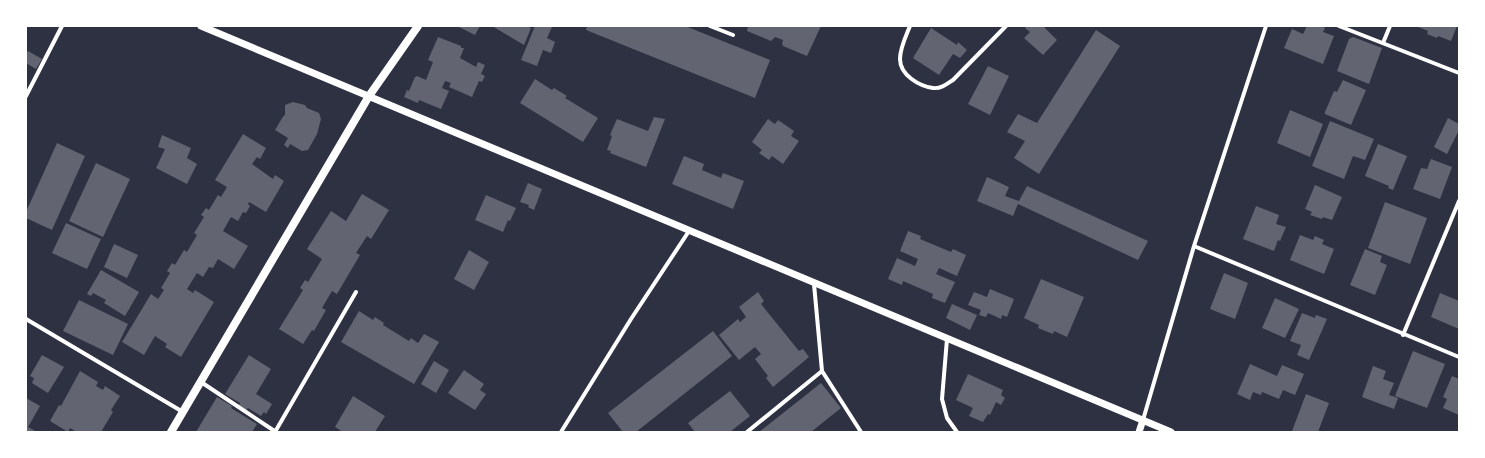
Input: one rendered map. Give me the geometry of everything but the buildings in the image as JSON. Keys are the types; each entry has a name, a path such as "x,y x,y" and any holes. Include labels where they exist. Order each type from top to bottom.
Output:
{"main road":[{"path":"171,432 369,96 418,26"}],"street":[{"path":"26,96 62,26"},
{"path":"201,26 814,284 1171,432"},
{"path":"710,26 733,35"},
{"path":"910,26 901,54 900,60 902,70 921,84 934,88 944,86 953,80 1006,26"},
{"path":"1139,432 1194,246 1266,26"},
{"path":"1339,26 1459,73"},
{"path":"1383,42 1390,26"},
{"path":"1403,335 1459,200"},
{"path":"561,432 631,319 689,231"},
{"path":"1194,246 1403,335 1459,357"},
{"path":"814,284 822,371 861,432"},
{"path":"201,382 276,432 356,292"},
{"path":"26,319 183,413"},
{"path":"947,339 942,399 947,418 957,432"},
{"path":"747,432 822,371"}]}
